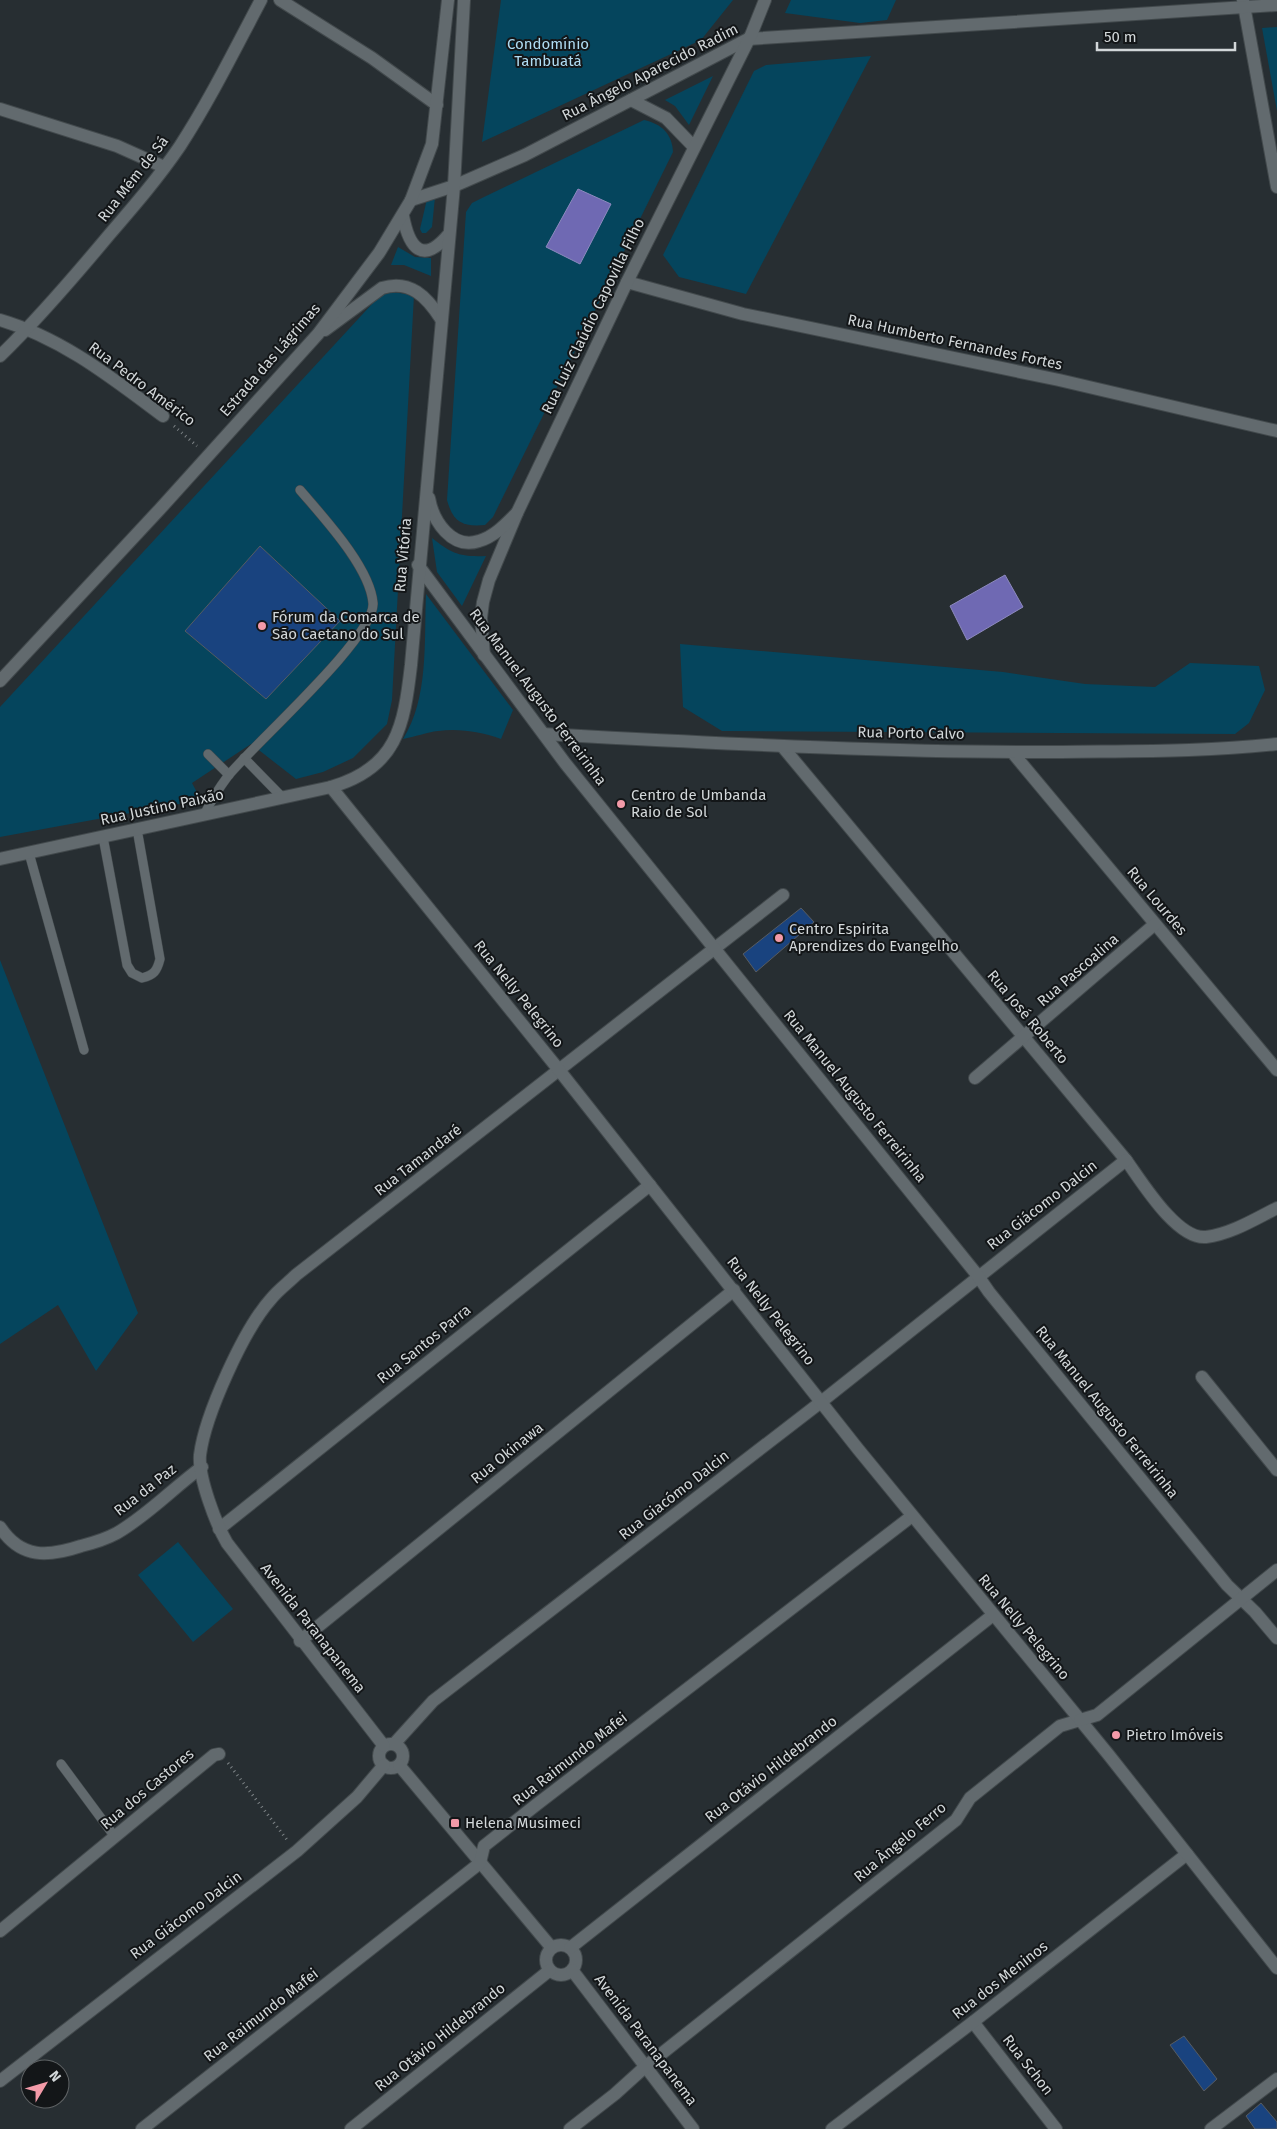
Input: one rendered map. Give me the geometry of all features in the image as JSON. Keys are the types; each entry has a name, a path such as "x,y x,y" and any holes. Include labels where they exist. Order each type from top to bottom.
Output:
{"street":[{"name":"Rua Mém de Sá","path":"0,356 84,266 164,167 208,97 261,0"},
{"path":"280,0 372,58 437,105"},
{"name":"Estrada das Lágrimas","path":"0,681 160,509 318,334 379,253 411,200 432,144 448,0"},
{"path":"441,319 454,186 464,0"},
{"name":"Rua Luiz Claúdio Capovilla Filho","path":"484,655 481,618 483,602 492,574 517,513 627,282 748,39 765,0"},
{"path":"1243,4 1277,187"},
{"name":"Rua Ângelo Aparecido Radim","path":"411,200 454,186 524,155 748,39 1243,4 1277,5"},
{"path":"631,100 666,118 694,148"},
{"path":"0,110 117,146 164,167"},
{"path":"403,216 406,234 410,243 418,249 427,250 438,245 449,234"},
{"name":"Rua Humberto Fernandes Fortes","path":"627,282 743,314 1059,380 1277,431"},
{"path":"318,334 376,292 391,285 407,286 422,294 441,319"},
{"name":"Rua Vitória","path":"331,787 360,776 376,764 392,747 400,727 406,703 441,319"},
{"name":"Rua Pedro Américo","path":"0,320 28,328 91,363 163,416"},
{"path":"426,482 431,512 437,523 448,534 463,542 478,542 493,535 517,513"},
{"name":"Rua Manuel Augusto Ferreirinha","path":"418,566 544,734 989,1292 1214,1570 1277,1638"},
{"name":"Rua Porto Calvo","path":"544,734 782,746 1012,752 1186,751 1277,744"},
{"name":"Rua José Roberto","path":"782,746 1126,1160 1170,1218 1186,1233 1206,1237 1233,1230 1277,1208"},
{"name":"Rua Lourdes","path":"1012,752 1277,1070"},
{"name":"Rua Justino Paixão","path":"0,859 331,787"},
{"name":"Rua Nelly Pelegrino","path":"331,787 559,1070 912,1516 1080,1720 1277,1968"},
{"name":"Rua Tamandaré","path":"219,1529 206,1492 200,1457 208,1426 226,1376 248,1330 270,1299 296,1275 716,950 783,895"},
{"name":"Rua Pascoalina","path":"975,1078 1155,924"},
{"name":"Rua Giácomo Dalcin","path":"978,1276 1126,1160"},
{"name":"Rua Santos Parra","path":"219,1529 650,1185"},
{"name":"Rua Giacómo Dalcin","path":"388,1745 433,1701 821,1402 978,1276"},
{"name":"Rua Okinawa","path":"300,1641 734,1290"},
{"path":"1202,1377 1277,1470"},
{"name":"Rua da Paz","path":"0,1527 4,1542 28,1551 40,1554 68,1550 116,1534 202,1467"},
{"name":"Rua Raimundo Mafei","path":"142,2129 480,1864 484,1846 912,1516"},
{"name":"Avenida Paranapanema","path":"219,1529 227,1543 300,1641 388,1745"},
{"name":"Rua Ângelo Ferro","path":"570,2129 615,2094 646,2066 956,1820 970,1798 1060,1726 1097,1715 1277,1570"},
{"name":"Rua Otávio Hildebrando","path":"570,1948 993,1615"},
{"path":"388,1745 402,1750 402,1761 399,1765 389,1767 384,1765 379,1756 388,1745"},
{"name":"Rua dos Castores","path":"0,1931 214,1755 219,1754"},
{"name":"Rua Giácomo Dalcin","path":"0,2081 297,1851 357,1797 384,1765"},
{"path":"399,1765 480,1864 552,1947"},
{"name":"Rua dos Meninos","path":"832,2129 973,2022 1187,1854"},
{"path":"561,1944 570,1948 576,1962 572,1970 559,1975 550,1970 546,1956 552,1947 561,1944"},
{"name":"Rua Otávio Hildebrando","path":"351,2129 550,1970"},
{"name":"Avenida Paranapanema","path":"572,1970 693,2129"},
{"name":"Rua Schon","path":"973,2022 1056,2129"},
{"path":"1211,2129 1277,2079"}],"lane":[{"path":"204,814 229,775 346,650 372,616 373,603 354,556 300,490"},
{"path":"208,754 229,775"},
{"path":"244,758 283,798"},
{"path":"103,836 127,965 132,973 142,978 151,976 158,969 160,959 137,829"},
{"path":"29,852 84,1050"},
{"path":"61,1764 115,1837"}],"path":[{"name":"Rua Pedro Américo","path":"163,416 207,455"},
{"path":"219,1754 297,1851"}],"green space":[{"name":"Condomínio Tambuatá","path":"501,0 733,0 701,40 482,142"},
{"path":"791,0 896,0 887,20 860,23 785,13"},
{"path":"1277,27 1277,111 1262,28"},
{"path":"871,56 746,294 679,277 663,255 754,71 766,65"},
{"path":"713,76 689,125 675,106 665,100"},
{"path":"644,120 656,124 665,131 671,140 673,152 493,517 485,525 464,524 452,513 447,500 466,212 472,203"},
{"path":"435,197 432,227 426,233 422,233 420,229 427,199"},
{"path":"398,247 415,257 431,258 431,276 404,265 391,265"},
{"path":"384,291 414,295 392,700 387,724 353,758 323,772 296,779 251,744 192,783 201,800 0,837 0,707"},
{"path":"432,538 445,548 463,555 486,556 462,606 437,572"},
{"path":"426,594 513,710 501,739 462,730 446,730 403,739 417,706 424,669"},
{"path":"680,644 1003,672 1085,684 1155,687 1190,663 1259,666 1265,690 1249,723 1235,734 722,731 683,707"},
{"path":"0,960 138,1313 96,1371 58,1305 0,1344"},
{"path":"178,1542 233,1609 193,1642 138,1575"}],"shaded area":[{"path":"578,189 611,204 580,264 546,247"},
{"path":"1005,575 1023,607 967,640 950,606"}],"building":[{"name":"Fórum da Comarca de São Caetano do Sul","path":"260,546 340,621 266,699 185,631"},
{"name":"Centro Espirita Aprendizes do Evangelho","path":"801,908 814,922 756,972 743,954"},
{"path":"1184,2036 1217,2079 1204,2091 1170,2045"},
{"path":"1261,2103 1277,2122 1277,2129 1255,2129 1246,2116"}],"place":[{"name":"Fórum da Comarca de São Caetano do Sul","path":"262,626"},
{"name":"Centro de Umbanda Raio de Sol","path":"621,804"},
{"name":"Centro Espirita Aprendizes do Evangelho","path":"779,938"},
{"name":"Pietro Imóveis","path":"1116,1735"},
{"name":"Helena Musimeci","path":"455,1823"}]}
